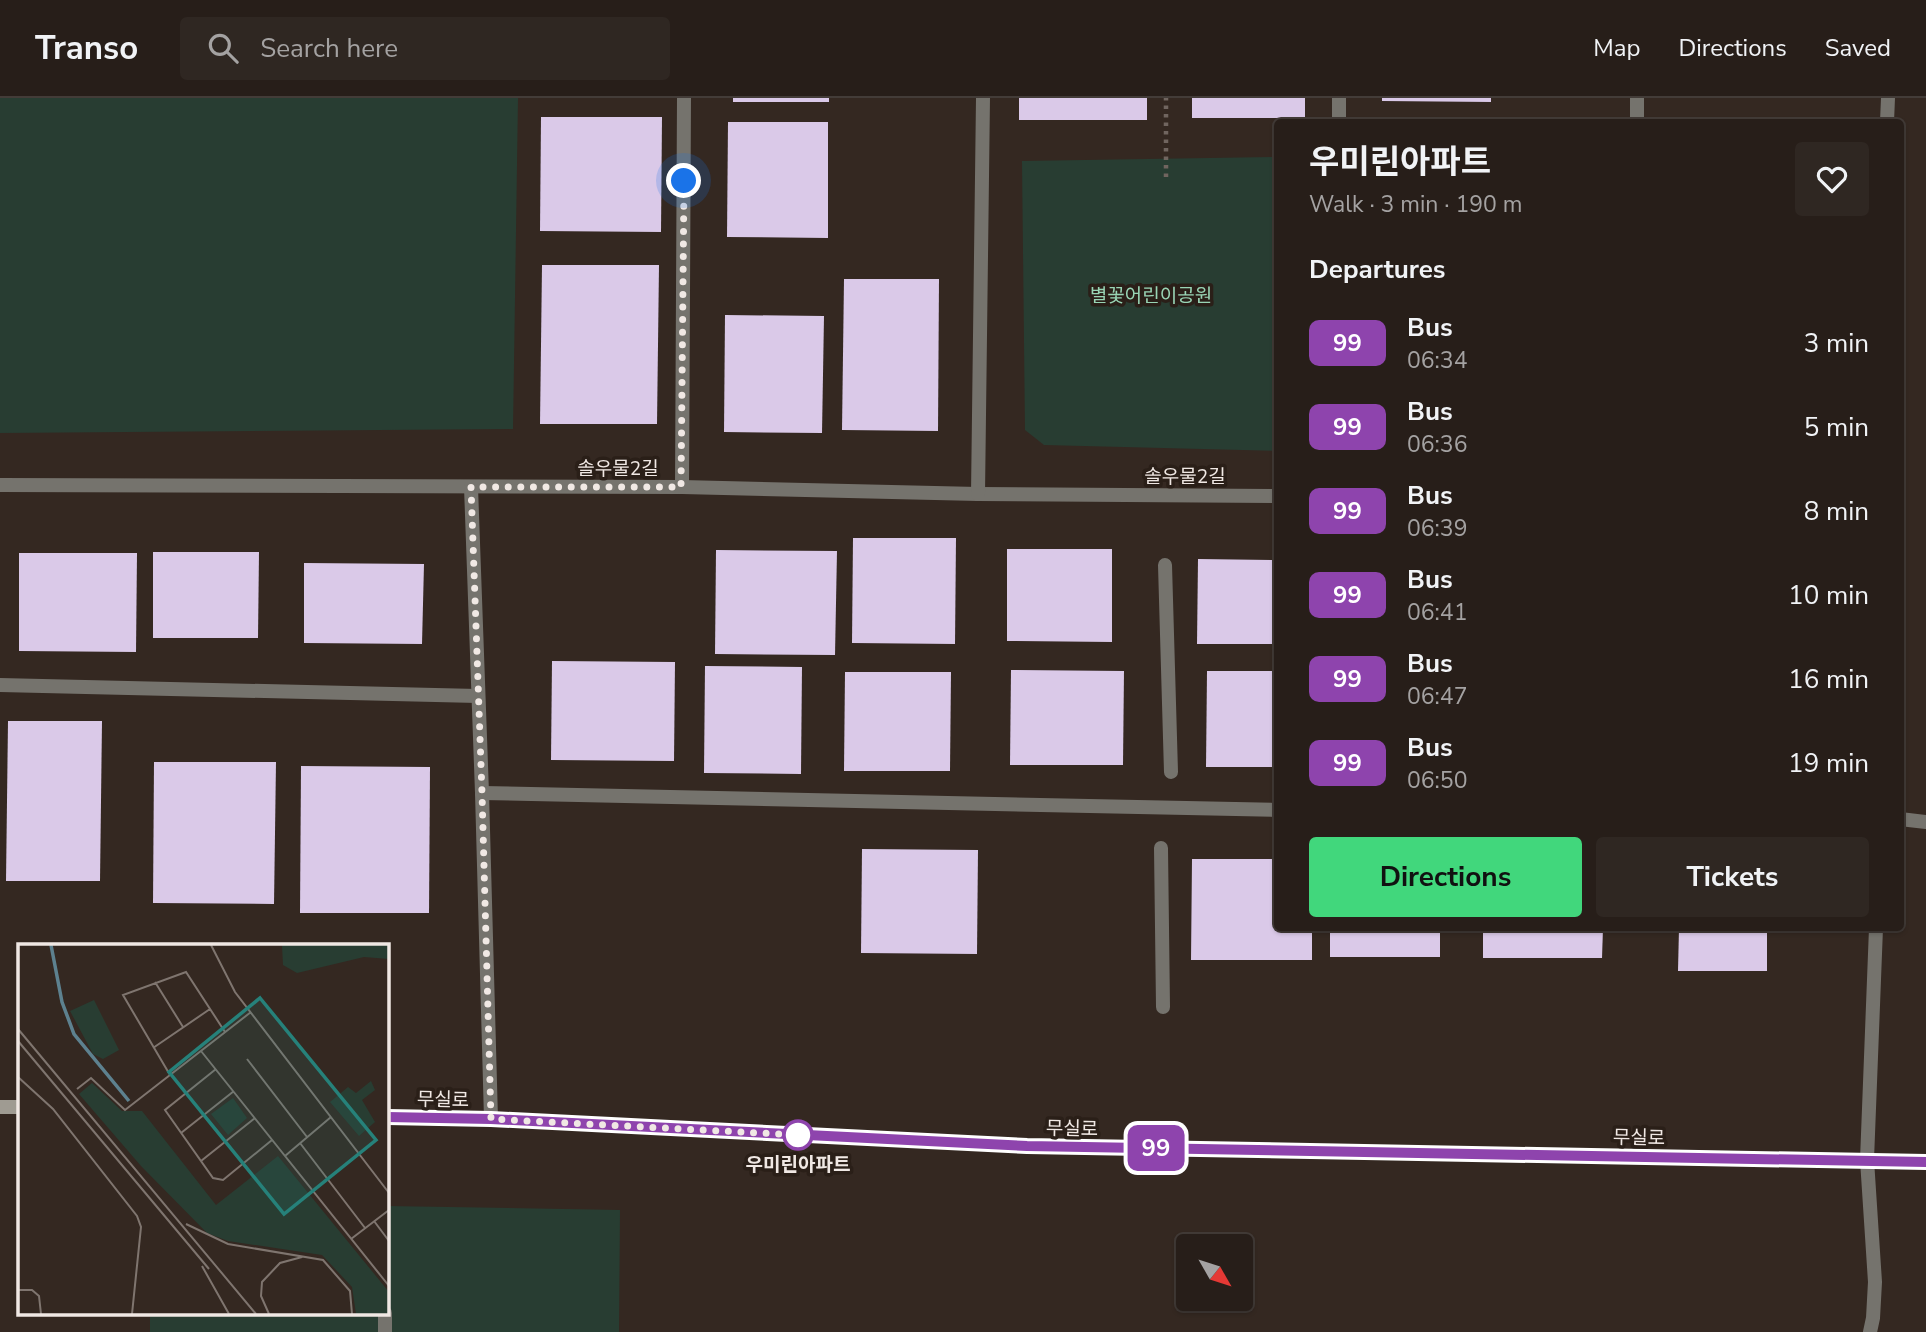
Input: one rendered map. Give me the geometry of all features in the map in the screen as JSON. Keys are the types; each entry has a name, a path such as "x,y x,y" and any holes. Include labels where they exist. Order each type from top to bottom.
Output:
{"street":[{"path":"681,487 684,98"},
{"path":"978,494 983,98"},
{"path":"1339,98 1339,119"},
{"path":"1637,98 1637,119"},
{"path":"1887,119 1888,98"},
{"name":"솔우물2길","path":"0,485 681,487 978,494 1274,496"},
{"path":"471,487 491,1119"},
{"path":"1165,565 1171,772"},
{"path":"0,685 478,696"},
{"path":"482,793 1274,810"},
{"path":"1904,819 1926,822"},
{"path":"1161,848 1163,1007"},
{"path":"1874,1327 1875,1282 1867,1160 1876,931"},
{"path":"0,1107 18,1107"},
{"name":"무실로","path":"388,1117 491,1119 1027,1146 1926,1162"},
{"path":"385,1314 385,1332"}],"path":[{"path":"1166,98 1166,177"}],"green space":[{"path":"0,98 518,98 513,429 0,433"},
{"name":"별꽃어린이공원","path":"1274,157 1274,451 1044,445 1025,430 1022,161"},
{"path":"388,1206 620,1210 619,1332 150,1332 150,1314 388,1314"}],"building":[{"path":"733,98 829,98 829,102 733,102"},
{"path":"1019,98 1147,98 1147,120 1019,120"},
{"path":"1192,98 1305,98 1305,118 1192,118"},
{"path":"1382,98 1491,98 1491,102 1382,101"},
{"path":"541,117 662,117 661,232 540,231"},
{"path":"728,122 828,122 828,238 727,237"},
{"path":"542,265 659,265 657,424 540,424"},
{"path":"844,279 939,279 938,431 842,430"},
{"path":"725,315 824,316 822,433 724,432"},
{"path":"853,538 956,538 955,644 852,643"},
{"path":"1007,549 1112,549 1112,642 1007,641"},
{"path":"716,550 837,551 835,655 715,654"},
{"path":"153,552 259,552 258,638 153,638"},
{"path":"19,553 137,553 136,652 19,651"},
{"path":"1198,559 1274,560 1274,644 1197,644"},
{"path":"304,563 424,564 422,644 304,643"},
{"path":"552,661 675,662 674,761 551,760"},
{"path":"705,666 802,667 801,774 704,773"},
{"path":"1011,670 1124,671 1123,765 1010,765"},
{"path":"1207,671 1274,671 1274,767 1206,767"},
{"path":"845,672 951,672 950,771 844,771"},
{"path":"8,721 102,721 100,881 6,881"},
{"path":"154,762 276,762 274,904 153,903"},
{"path":"301,766 430,767 429,913 300,913"},
{"path":"862,849 978,850 977,954 861,953"},
{"path":"1192,859 1274,859 1274,931 1312,931 1312,960 1191,960"},
{"path":"1330,931 1440,931 1440,957 1330,957"},
{"path":"1483,931 1603,931 1602,958 1483,958"},
{"path":"1679,931 1767,931 1767,971 1678,971"}],"bus line":[{"name":"99","path":"388,1117 491,1119 1027,1146 1926,1162"}],"place":[{"name":"우미린아파트","path":"798,1135"}],"route":[{"path":"684,181 681,487 471,487 491,1119 798,1135"}]}
